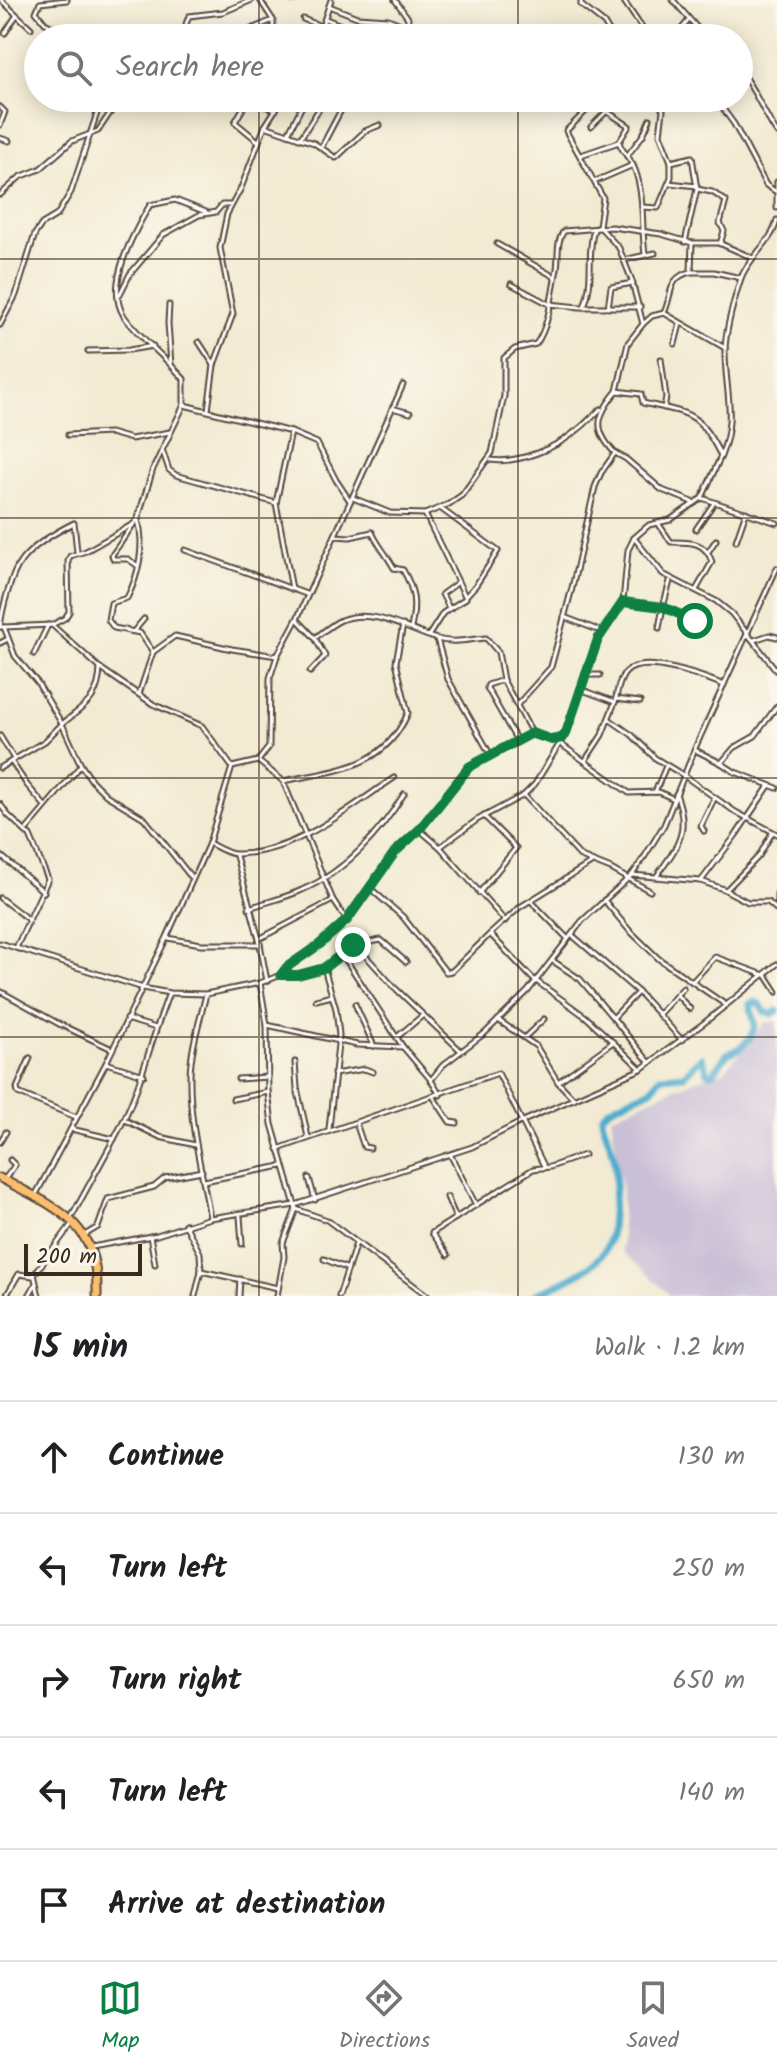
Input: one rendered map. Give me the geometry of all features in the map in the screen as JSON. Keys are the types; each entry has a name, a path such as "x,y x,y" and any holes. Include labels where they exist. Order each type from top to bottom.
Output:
{"highway":[{"path":"2,1179 72,1220 83,1236 94,1263 97,1296"}],"street":[{"path":"1,0 26,24"},
{"path":"47,24 36,12 40,3 67,0"},
{"path":"186,24 189,16 223,12 252,0"},
{"path":"260,0 273,24"},
{"path":"324,24 331,0"},
{"path":"395,0 408,18 408,24"},
{"path":"581,0 581,5 605,24"},
{"path":"623,0 639,24"},
{"path":"673,0 693,24"},
{"path":"329,6 357,17 388,19 400,24"},
{"path":"5,33 16,16"},
{"path":"303,19 316,24"},
{"path":"326,19 338,24"},
{"path":"262,24 273,20"},
{"path":"686,24 689,20"},
{"path":"753,89 777,133"},
{"path":"0,107 5,114 0,125"},
{"path":"0,325 16,295 35,234 42,224 57,215 65,203 98,112"},
{"path":"0,195 20,177 40,169 75,139 100,129 111,112"},
{"path":"241,112 235,123 258,141"},
{"path":"208,411 214,365 233,314 220,248 231,205 241,188 265,126 275,112"},
{"path":"287,135 299,112"},
{"path":"300,139 317,112"},
{"path":"321,148 340,112"},
{"path":"584,307 591,286 590,244 603,198 566,131 587,112"},
{"path":"581,155 619,142 629,126 606,112 591,127"},
{"path":"642,207 658,208 669,183 671,162 660,134 663,112"},
{"path":"725,112 766,185 775,191"},
{"path":"627,156 643,135 650,119"},
{"path":"265,126 321,148 336,158 365,131 380,125"},
{"path":"0,138 9,141"},
{"path":"619,142 633,165 645,219 642,231 645,254"},
{"path":"671,162 692,157 697,188 685,242"},
{"path":"594,182 604,175 633,165"},
{"path":"777,182 777,208"},
{"path":"669,183 712,192 726,201 720,223 724,231 720,244"},
{"path":"138,566 128,559 112,557 138,518 153,469 184,405 184,379 125,316 119,296 118,273 150,205 175,200 206,212 216,212 222,205 231,205"},
{"path":"119,296 130,274 163,235 206,212"},
{"path":"440,847 483,816 524,795 535,784 566,733 579,689 603,632 623,602 628,550 634,538 642,529 670,520 702,498 729,436 731,419 725,348 741,278 772,234 777,220"},
{"path":"597,227 619,248 633,283 643,324"},
{"path":"184,405 291,432 317,443 336,480 352,499 382,511 425,514 462,495 490,459 504,396 504,358 515,349 538,342 555,277 562,233 597,227 642,231 685,242 720,244 753,258"},
{"path":"691,272 692,243"},
{"path":"497,244 555,277"},
{"path":"624,260 655,253"},
{"path":"664,313 675,278 680,274 714,272 741,278"},
{"path":"608,308 611,287 633,283"},
{"path":"511,284 549,304 640,307"},
{"path":"169,305 171,365"},
{"path":"490,459 504,461 541,451 575,433 617,391 628,343 652,316 664,313 725,348"},
{"path":"675,344 680,324"},
{"path":"199,342 214,365"},
{"path":"88,351 153,346"},
{"path":"661,359 666,397 664,408"},
{"path":"232,767 258,761 269,747 270,678 277,656 297,619 403,385"},
{"path":"617,391 641,394 643,403 689,413 699,419 721,456"},
{"path":"604,407 600,433 615,453 662,490 695,503"},
{"path":"392,408 410,413"},
{"path":"68,435 110,433 131,439 170,432"},
{"path":"291,432 276,503 292,589"},
{"path":"162,451 169,470 176,475 276,503"},
{"path":"517,705 551,667 595,487 615,453"},
{"path":"702,498 777,523"},
{"path":"696,529 714,503"},
{"path":"429,635 449,608 464,600 498,551 440,508"},
{"path":"736,541 746,512"},
{"path":"425,514 465,596"},
{"path":"138,518 143,537 138,566 128,597 113,601 108,615 109,623 114,628 134,631 143,636 153,652"},
{"path":"77,552 73,523 28,554 15,573 1,613 1,627 15,656 37,682 62,724 81,765 106,795 144,818 192,877"},
{"path":"1,627 50,625 65,618 69,612 68,561 77,552 86,551 135,523"},
{"path":"658,523 671,542 705,546 712,562 696,590"},
{"path":"335,536 352,537 372,532 394,568 403,570 410,583 416,604 411,628"},
{"path":"634,538 652,564 671,579 716,601 731,613 777,671"},
{"path":"708,552 716,540"},
{"path":"185,550 306,594"},
{"path":"431,1080 443,1065 498,1020 604,900 631,877 664,825 683,775 777,568"},
{"path":"659,628 671,579"},
{"path":"449,608 442,594 457,583"},
{"path":"623,602 663,607 695,621"},
{"path":"315,638 338,622 354,617 403,625 437,639 466,642 486,638 500,657 503,680 532,733"},
{"path":"564,617 603,632"},
{"path":"134,631 144,619"},
{"path":"297,619 315,638 325,656 310,672"},
{"path":"34,654 50,625"},
{"path":"50,625 100,668 139,695 202,726 232,767"},
{"path":"283,781 362,762 390,743 408,713 396,662 403,625"},
{"path":"754,640 769,635 777,637"},
{"path":"139,695 153,652 168,639 180,636 277,656"},
{"path":"0,643 8,639"},
{"path":"437,639 448,679 490,754"},
{"path":"585,761 609,719 625,672 635,666 680,670 724,685"},
{"path":"0,768 45,741 93,698 100,668"},
{"path":"585,675 600,675"},
{"path":"503,680 487,688 516,739"},
{"path":"579,689 615,700 640,702"},
{"path":"721,763 734,748 755,736 777,706"},
{"path":"609,719 649,754 714,798 775,833 759,856 726,890"},
{"path":"281,975 347,920 395,852 419,830 469,767 516,739 532,733 559,741 629,793 655,792 674,799"},
{"path":"0,736 27,785 46,807"},
{"path":"695,750 769,786 776,786"},
{"path":"258,761 283,781 333,900 347,920"},
{"path":"25,831 81,765"},
{"path":"655,792 666,765"},
{"path":"35,1196 106,1063 167,937 209,843 232,767"},
{"path":"209,843 235,855 275,847 305,836 394,778"},
{"path":"701,881 769,786"},
{"path":"656,877 678,847 682,836 676,792"},
{"path":"249,908 305,889 324,878 357,853 384,825 404,794"},
{"path":"524,795 572,848 591,863 631,877 650,891"},
{"path":"704,831 701,826 714,798"},
{"path":"0,804 34,842 48,876 44,892 16,948"},
{"path":"479,893 516,848 483,816"},
{"path":"419,830 440,847 505,921"},
{"path":"0,855 44,892"},
{"path":"235,855 267,981"},
{"path":"371,889 403,917 446,972 454,970 490,934 531,900 591,863"},
{"path":"631,877 701,881 748,902 768,902 777,910"},
{"path":"777,894 777,910"},
{"path":"0,898 30,920"},
{"path":"167,937 201,944 259,941 333,900"},
{"path":"531,900 570,937 638,992 682,1040"},
{"path":"604,900 644,946 726,1005"},
{"path":"490,934 520,967 586,1017 641,1069"},
{"path":"0,943 143,988 169,993 206,994 260,983 281,975 298,975 324,968 356,945 383,940 406,962"},
{"path":"356,945 461,1051"},
{"path":"342,954 403,1047 440,1095"},
{"path":"692,982 715,957 765,974 777,992"},
{"path":"552,960 580,979 650,1063"},
{"path":"89,1248 150,1236 210,1218 295,1207 451,1156 641,1069 777,964"},
{"path":"324,968 332,996 338,1042 329,1129"},
{"path":"260,983 267,1025 268,1092 278,1149 295,1207 283,1243 284,1257 277,1296"},
{"path":"659,1014 683,988"},
{"path":"0,991 112,1049"},
{"path":"613,1018 638,992"},
{"path":"6,1296 19,1274 31,1277 34,1274 72,1220 125,1120 144,1075 169,993"},
{"path":"206,994 190,1074 195,1145 210,1218"},
{"path":"677,995 690,1009"},
{"path":"316,1000 332,996"},
{"path":"355,1004 374,1046"},
{"path":"397,1037 423,1016"},
{"path":"126,1019 156,1028"},
{"path":"525,1037 544,1019"},
{"path":"498,1020 536,1046 558,1082 574,1099"},
{"path":"267,1025 338,1042 403,1047"},
{"path":"558,1082 613,1042"},
{"path":"30,1058 17,1088 18,1093 77,1117"},
{"path":"295,1062 297,1088 308,1137"},
{"path":"106,1063 144,1075"},
{"path":"333,1074 365,1069 373,1072"},
{"path":"278,1149 498,1073 544,1166"},
{"path":"238,1079 268,1077"},
{"path":"233,1099 268,1092"},
{"path":"433,1097 450,1122 457,1123"},
{"path":"125,1120 160,1137 195,1145"},
{"path":"355,1122 364,1147 370,1148"},
{"path":"71,1129 114,1139"},
{"path":"0,1142 6,1132"},
{"path":"448,1255 432,1233 505,1185 544,1166 550,1167 584,1155"},
{"path":"451,1156 476,1205"},
{"path":"2,1179 15,1165 10,1160"},
{"path":"204,1181 283,1166"},
{"path":"83,1236 98,1227 108,1199 151,1188 165,1178 202,1171"},
{"path":"309,1178 315,1200"},
{"path":"447,1197 456,1218"},
{"path":"295,1207 327,1220 428,1296"},
{"path":"240,1214 242,1244"},
{"path":"185,1224 200,1253 201,1271 195,1296"},
{"path":"150,1236 155,1264"},
{"path":"339,1296 356,1243"},
{"path":"324,1259 348,1269"},
{"path":"201,1271 278,1288"},
{"path":"34,1274 39,1296"},
{"path":"239,1296 240,1279"},
{"path":"29,1296 35,1285"}],"shaded area":[{"path":"777,1021 777,1296 671,1296 622,1251 622,1190 611,1117 675,1088 724,1071 765,1023"}],"waterway":[{"path":"533,1296 586,1269 608,1244 615,1170 602,1120 604,1113 650,1090 660,1077 684,1075 702,1057 708,1073 713,1073 727,1054 739,1049 750,1038 755,1026 750,1004 755,1002 765,1012 772,1014 777,1011"}],"route":[{"path":"353,945 324,968 298,975 281,975 347,920 395,852 419,830 469,767 532,733 552,740 562,738 598,639 623,602 663,607 695,621"}]}
